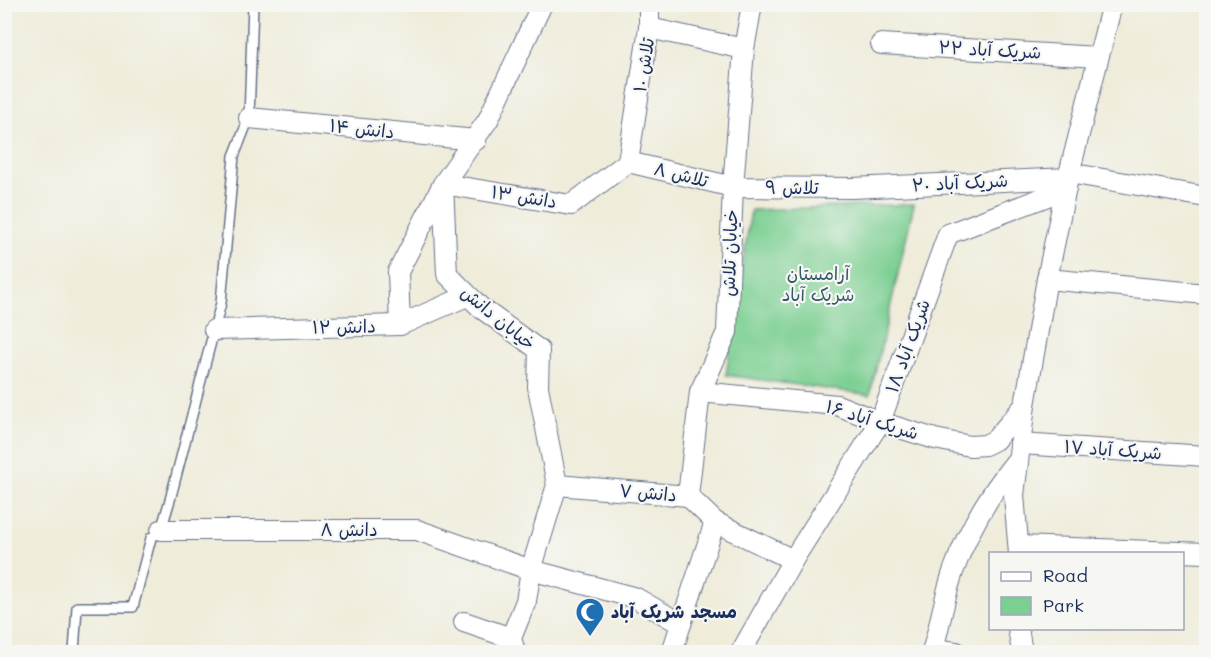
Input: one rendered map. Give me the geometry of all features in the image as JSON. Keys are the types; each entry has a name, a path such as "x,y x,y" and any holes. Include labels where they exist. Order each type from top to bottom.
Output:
{"street":[{"path":"400,325 398,272 443,184 488,120 542,4"},
{"path":"649,4 649,28"},
{"name":"خیابان تلاش","path":"688,496 700,392 727,332 733,188 744,49 752,4"},
{"path":"1112,4 1067,180 1047,279 1025,405 1014,495 1018,550 1143,552"},
{"name":"تلاش ۱۰","path":"628,162 649,28 744,49"},
{"name":"شریک آباد ۲۲","path":"881,44 1098,57"},
{"name":"دانش ۱۴","path":"249,118 476,140"},
{"name":"دانش ۱۳","path":"443,184 571,205 628,162"},
{"name":"تلاش ۸","path":"628,162 733,188"},
{"name":"شریک آباد ۲۰","path":"852,188 1067,180 1206,197"},
{"name":"شریک آباد ۱۸","path":"741,652 793,560 880,422 948,234 1067,180"},
{"name":"خیابان دانش","path":"443,184 447,274 467,296 539,350 538,387 557,485 531,570 526,601 513,645"},
{"name":"تلاش ۹","path":"733,188 852,188"},
{"path":"1047,279 1206,294"},
{"name":"دانش ۱۲","path":"214,330 400,325 467,296"},
{"name":"شریک آباد ۱۶","path":"700,392 837,405 880,422 935,439 970,446 985,445 995,440 1025,405"},
{"path":"956,652 933,651 953,573 967,539 1019,451"},
{"name":"شریک آباد ۱۷","path":"1019,451 1206,456"},
{"name":"دانش ۷","path":"557,485 688,496 715,522 793,560"},
{"path":"672,652 715,522"},
{"name":"دانش ۸","path":"161,530 417,530 531,570 636,598 681,624"},
{"path":"1184,553 1206,553"},
{"path":"464,622 513,645"},
{"path":"1018,630 1022,652"}],"lane":[{"path":"74,652 77,607 133,607 151,538 161,530 221,303 234,156 249,118 253,4"}],"green space":[{"name":"آرامستان شریک آباد","path":"914,204 870,395 726,375 751,210"}],"place":[{"name":"مسجد شریک آباد","path":"590,638"}]}
